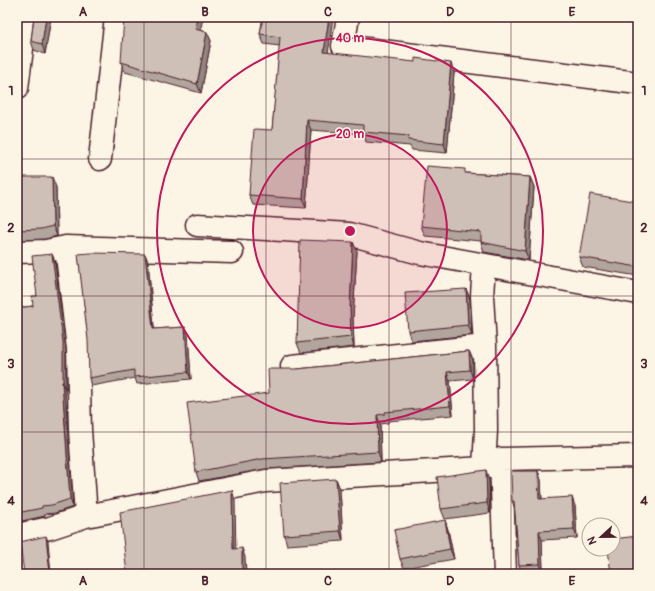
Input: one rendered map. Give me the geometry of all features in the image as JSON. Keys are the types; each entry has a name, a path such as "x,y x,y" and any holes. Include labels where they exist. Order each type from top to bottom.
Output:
{"street":[{"path":"17,88 26,17"},
{"path":"100,159 116,17"},
{"path":"348,17 343,46 638,83"},
{"path":"197,224 349,234 420,253 638,293"},
{"path":"66,247 78,349 80,430 86,516"},
{"path":"17,252 46,251 66,247 232,252"},
{"path":"484,265 482,296 485,346 486,430 493,464 505,574"},
{"path":"292,366 485,346"},
{"path":"17,535 50,528 86,516 266,481 493,464 638,456"}],"building":[{"path":"34,17 46,17 42,44 31,41"},
{"path":"124,17 197,17 195,29 207,32 197,84 121,62"},
{"path":"263,17 329,17 324,52 415,62 415,58 451,63 444,144 408,140 409,136 363,132 363,125 307,120 303,199 249,195 254,129 272,130 280,37 260,34"},
{"path":"427,166 465,169 465,173 530,177 525,251 481,242 481,232 421,226"},
{"path":"17,177 52,177 53,226 41,229 17,230"},
{"path":"590,194 638,202 638,267 579,257"},
{"path":"300,240 353,242 350,308 351,337 297,343"},
{"path":"52,254 63,342 62,382 70,499 52,505 42,506 42,508 17,513 17,308 33,306 32,296 37,296 32,256"},
{"path":"78,254 145,254 153,329 185,327 188,372 134,377 134,370 89,378 88,340"},
{"path":"466,289 468,325 408,331 405,293"},
{"path":"469,351 470,370 447,372 450,406 385,412 385,414 377,415 378,452 262,459 196,472 187,403 269,393 268,369 297,369"},
{"path":"486,470 487,503 441,509 437,477"},
{"path":"511,471 538,471 539,499 572,497 574,529 539,531 540,564 519,565 514,501 512,501"},
{"path":"336,479 340,531 284,535 280,483"},
{"path":"232,490 233,549 242,548 242,573 127,574 120,512"},
{"path":"445,520 450,549 400,559 394,530"},
{"path":"46,536 50,574 24,574 20,542"},
{"path":"638,536 638,574 611,574 609,557 621,557 621,538"}]}
